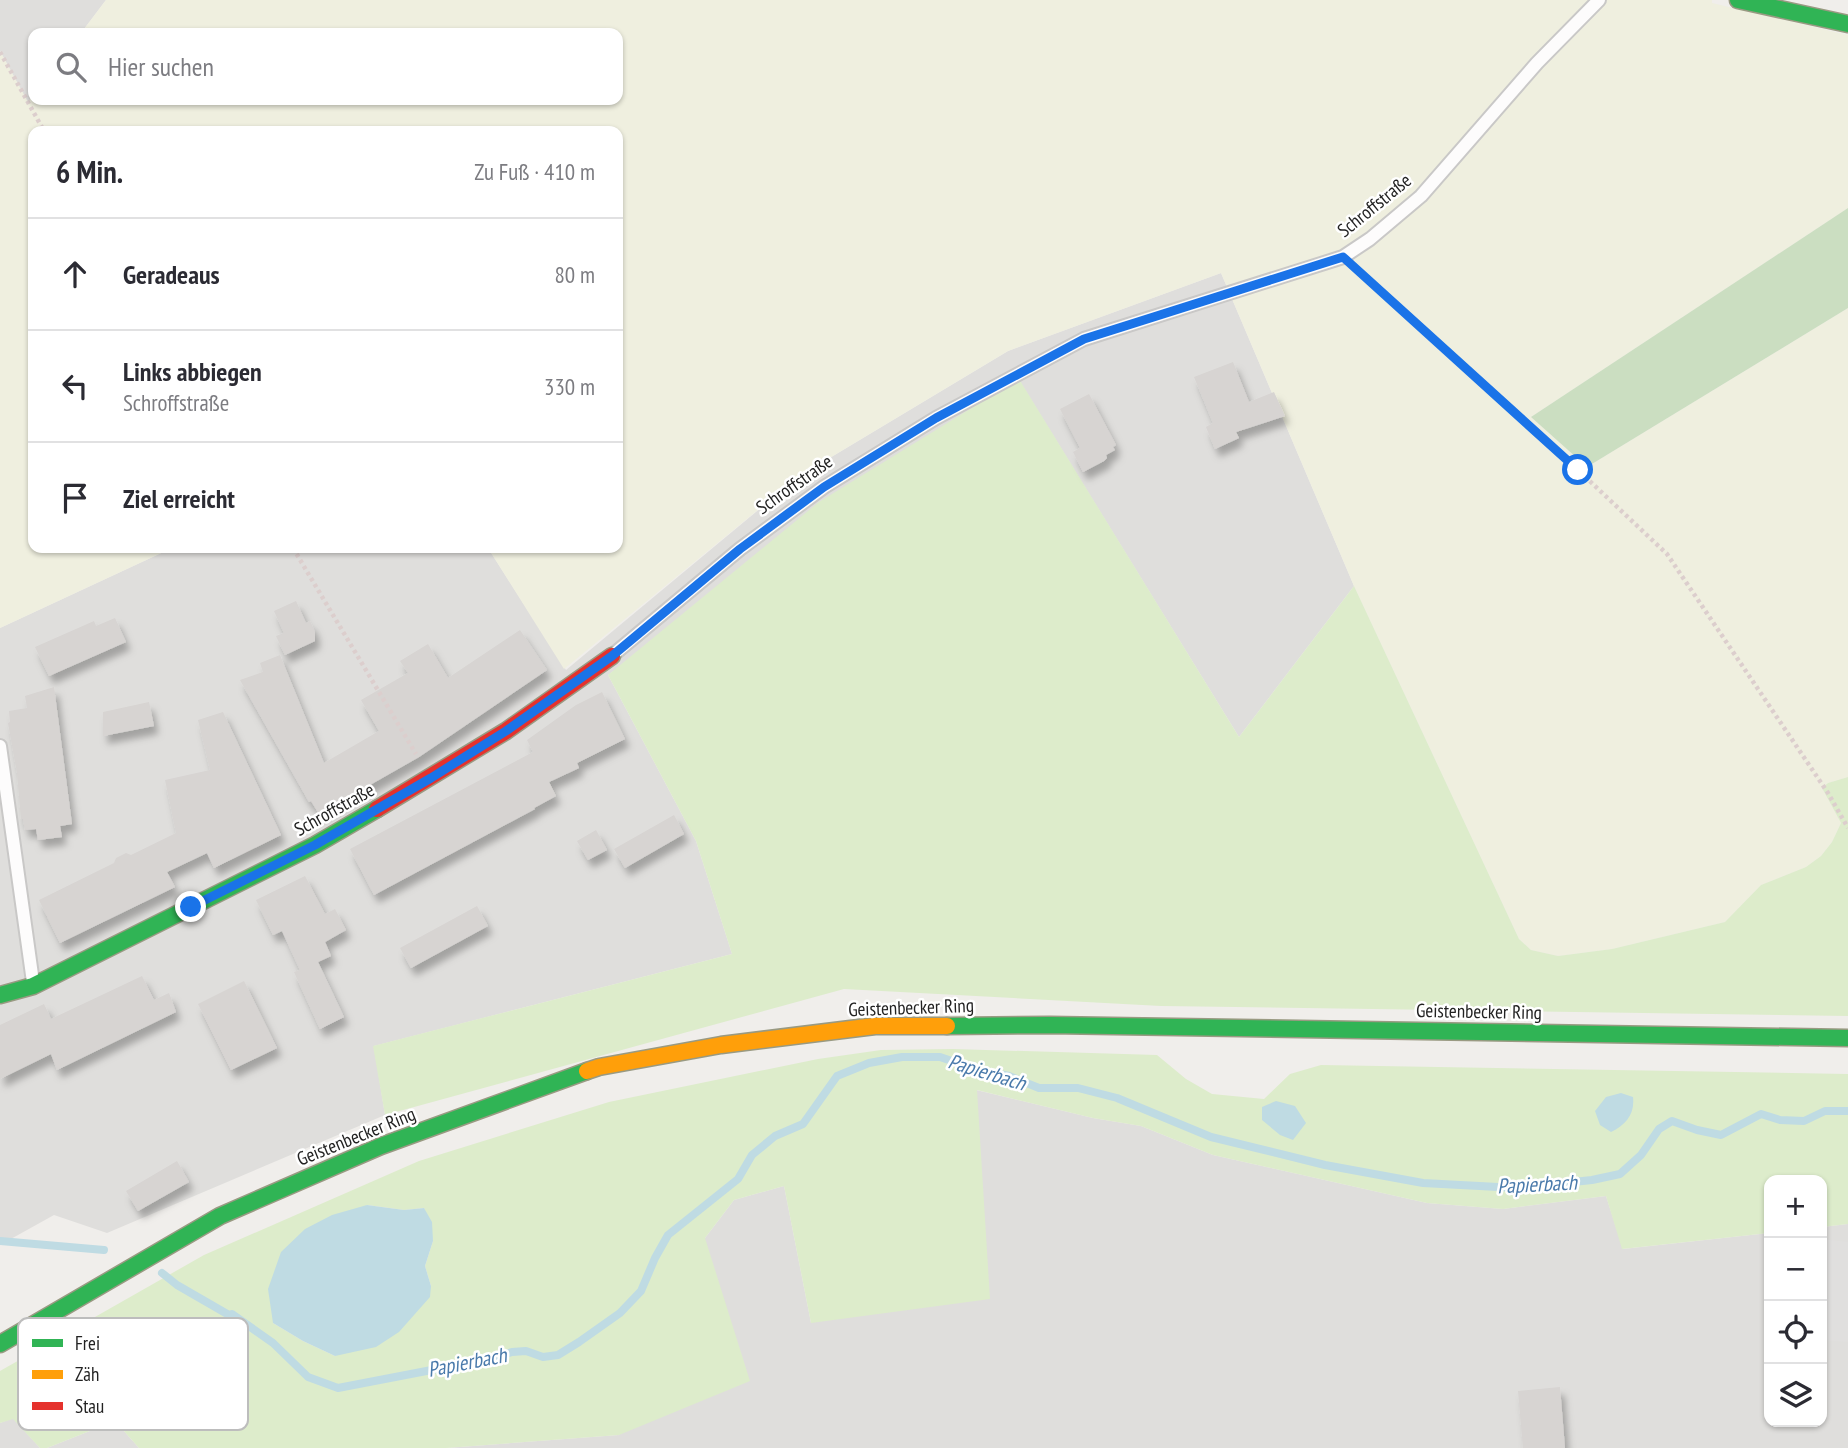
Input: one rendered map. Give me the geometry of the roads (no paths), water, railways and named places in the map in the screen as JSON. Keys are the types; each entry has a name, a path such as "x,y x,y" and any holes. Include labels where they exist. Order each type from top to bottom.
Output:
{"main road":[{"path":"1738,0 1848,23"},
{"name":"Schroffstraße","path":"0,995 33,986 315,845 506,731 612,656"},
{"name":"Geistenbecker Ring","path":"45,1318 220,1216 381,1146 599,1067 721,1045 876,1026 1050,1025 1848,1038"},
{"name":"Geistenbecker Ring","path":"0,1344 18,1334"}],"lane":[{"name":"Schroffstraße","path":"612,656 740,549 813,495 936,418 1084,339 1343,257 1370,239 1421,197 1528,72 1598,0"},
{"path":"0,746 33,986"}],"water":[{"path":"1621,1093 1633,1097 1633,1109 1625,1122 1611,1132 1600,1125 1595,1111 1606,1097"},
{"path":"1276,1101 1295,1106 1306,1123 1293,1140 1280,1135 1262,1120 1262,1107"},
{"path":"367,1205 404,1210 424,1208 432,1222 433,1241 425,1266 431,1286 430,1297 399,1332 376,1347 335,1356 273,1323 268,1289 281,1252 305,1229 332,1215"}],"waterway":[{"name":"Papierbach","path":"248,1325 273,1343 308,1377 338,1388 494,1358 512,1352 526,1351 543,1357 558,1355 620,1313 641,1291 668,1235 738,1179 752,1155 775,1136 803,1124 837,1076 869,1063 902,1057 940,1057 975,1069 1009,1076 1039,1088 1078,1088 1117,1098 1211,1137 1325,1165 1423,1183 1517,1188 1592,1180 1620,1174 1641,1155 1659,1129 1672,1121 1721,1135 1761,1114 1780,1120 1804,1121 1825,1111 1848,1111"},
{"name":"Papierbach","path":"0,1241 104,1250"},
{"name":"Papierbach","path":"162,1273 177,1285 238,1318"}]}
